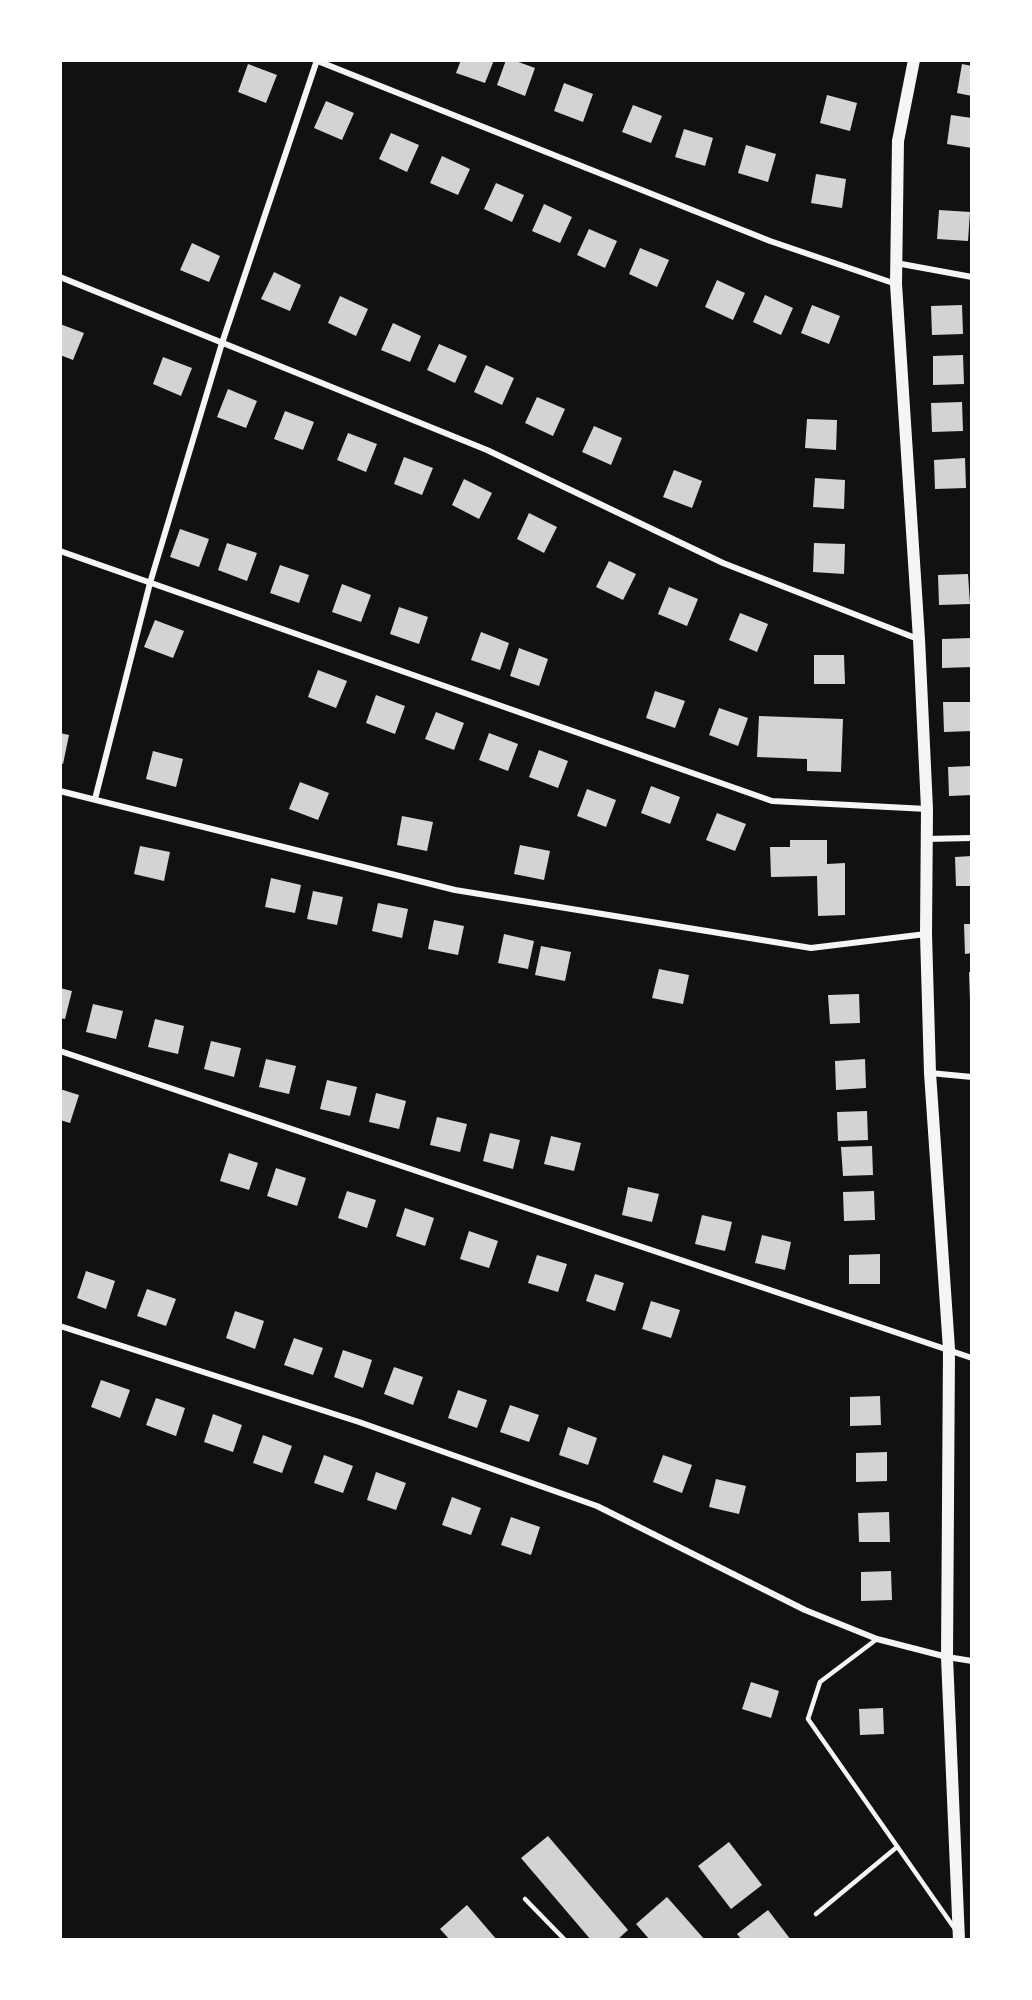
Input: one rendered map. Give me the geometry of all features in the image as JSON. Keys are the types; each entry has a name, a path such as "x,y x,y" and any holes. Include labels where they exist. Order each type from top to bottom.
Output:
{"main road":[{"path":"914,60 898,141 896,284 919,639 927,809 926,934 930,1072 949,1349 947,1658 960,1939"}],"street":[{"path":"95,799 150,583 222,343 316,60 770,241 896,284"},
{"path":"896,263 972,277"},
{"path":"60,278 487,450 723,563 919,639"},
{"path":"60,551 772,801 927,809"},
{"path":"60,791 455,890 811,948 926,934"},
{"path":"926,839 972,838"},
{"path":"60,1051 972,1358"},
{"path":"930,1072 972,1077"},
{"path":"60,1326 359,1422 597,1506 805,1610 877,1639 947,1658 972,1661"}],"lane":[{"path":"877,1639 820,1682 808,1719 960,1939"},
{"path":"816,1914 897,1847"},
{"path":"525,1899 564,1940"}],"building":[{"path":"461,60 494,60 485,83 456,73"},
{"path":"506,60 513,60 535,68 525,96 497,85"},
{"path":"248,64 277,75 266,103 238,92"},
{"path":"962,64 972,66 972,96 957,93"},
{"path":"564,83 593,94 583,122 554,111"},
{"path":"827,95 857,103 850,131 820,123"},
{"path":"326,101 354,113 342,140 314,128"},
{"path":"633,105 662,116 651,143 622,132"},
{"path":"951,115 972,118 972,148 947,144"},
{"path":"684,129 713,138 705,166 675,157"},
{"path":"391,133 419,145 407,172 379,159"},
{"path":"746,145 776,154 768,182 738,173"},
{"path":"442,156 470,169 458,195 430,183"},
{"path":"816,174 846,179 842,208 811,203"},
{"path":"496,183 524,195 512,222 484,209"},
{"path":"544,204 572,217 560,243 532,231"},
{"path":"939,210 970,212 968,241 937,239"},
{"path":"589,229 617,241 605,268 577,255"},
{"path":"192,243 220,256 209,282 180,270"},
{"path":"640,248 669,260 657,287 629,274"},
{"path":"274,272 301,285 290,311 261,299"},
{"path":"717,280 745,293 733,320 705,307"},
{"path":"765,295 793,308 781,335 753,322"},
{"path":"340,296 368,309 356,336 328,323"},
{"path":"812,305 840,316 829,344 801,333"},
{"path":"962,305 963,334 932,335 931,306"},
{"path":"393,323 421,336 410,362 381,350"},
{"path":"60,324 84,333 73,360 60,355"},
{"path":"439,344 467,356 455,383 427,370"},
{"path":"963,355 964,384 933,385 933,356"},
{"path":"163,357 192,368 181,396 153,384"},
{"path":"486,365 514,378 502,405 474,392"},
{"path":"228,389 257,401 246,428 217,417"},
{"path":"537,397 565,409 553,436 525,423"},
{"path":"962,402 963,431 932,432 931,403"},
{"path":"285,411 314,422 303,450 274,439"},
{"path":"807,419 837,420 836,450 805,448"},
{"path":"594,426 622,438 611,465 582,452"},
{"path":"348,433 377,444 366,472 337,460"},
{"path":"404,457 433,468 422,495 394,484"},
{"path":"965,458 966,488 935,489 934,460"},
{"path":"674,470 702,481 692,508 663,497"},
{"path":"815,478 845,480 844,509 813,507"},
{"path":"464,479 492,493 479,519 452,505"},
{"path":"529,513 557,527 544,553 517,539"},
{"path":"180,529 209,539 199,567 170,557"},
{"path":"227,543 257,553 247,581 218,570"},
{"path":"814,543 845,544 844,574 813,572"},
{"path":"609,561 636,574 623,600 596,587"},
{"path":"280,565 309,575 299,603 270,593"},
{"path":"968,574 970,604 939,605 938,575"},
{"path":"342,584 371,595 361,622 332,612"},
{"path":"669,587 698,599 687,626 658,614"},
{"path":"399,607 428,617 419,644 390,634"},
{"path":"740,613 768,624 757,652 729,640"},
{"path":"155,620 184,631 173,658 144,647"},
{"path":"481,632 509,643 500,670 471,660"},
{"path":"972,638 972,667 942,668 942,639"},
{"path":"519,648 548,659 539,686 510,676"},
{"path":"814,655 844,655 845,684 814,684"},
{"path":"318,670 347,681 336,708 308,697"},
{"path":"655,691 685,701 675,728 646,718"},
{"path":"376,695 405,706 395,734 366,723"},
{"path":"943,702 972,702 972,731 944,732"},
{"path":"719,708 748,718 738,746 709,735"},
{"path":"436,712 464,723 454,750 425,739"},
{"path":"759,716 843,719 841,772 807,771 807,759 757,757"},
{"path":"60,733 69,735 63,764 60,763"},
{"path":"489,733 518,744 508,771 479,760"},
{"path":"539,750 568,761 558,788 529,777"},
{"path":"153,751 183,759 176,787 146,779"},
{"path":"972,766 972,795 949,796 948,767"},
{"path":"300,782 329,793 318,820 289,809"},
{"path":"651,786 680,797 670,824 641,813"},
{"path":"587,789 616,800 606,827 577,816"},
{"path":"717,813 746,824 735,851 706,840"},
{"path":"402,816 433,822 427,851 397,845"},
{"path":"790,840 827,840 827,864 845,863 845,915 818,916 817,876 771,877 770,847 790,847"},
{"path":"520,845 550,851 544,880 514,874"},
{"path":"140,846 170,852 164,881 134,874"},
{"path":"972,856 972,886 956,886 955,857"},
{"path":"271,878 301,885 295,913 265,907"},
{"path":"313,891 343,897 337,925 307,919"},
{"path":"378,903 408,909 402,938 372,931"},
{"path":"434,920 464,926 458,955 428,949"},
{"path":"964,924 972,924 972,953 965,954"},
{"path":"504,934 534,941 528,969 498,963"},
{"path":"541,946 571,952 565,981 535,975"},
{"path":"659,969 689,975 683,1004 652,998"},
{"path":"969,972 972,972 972,1001 970,1001"},
{"path":"60,988 72,991 65,1019 60,1018"},
{"path":"859,994 860,1023 830,1024 828,995"},
{"path":"93,1004 123,1011 116,1039 86,1032"},
{"path":"155,1019 184,1026 178,1054 148,1047"},
{"path":"211,1041 241,1048 234,1077 204,1069"},
{"path":"266,1059 296,1066 289,1094 259,1087"},
{"path":"865,1059 866,1088 836,1090 835,1061"},
{"path":"327,1080 357,1087 350,1116 320,1109"},
{"path":"60,1089 79,1095 70,1123 60,1120"},
{"path":"376,1093 406,1101 399,1129 369,1122"},
{"path":"867,1111 868,1140 838,1141 837,1112"},
{"path":"437,1117 467,1124 460,1152 430,1145"},
{"path":"490,1133 520,1140 513,1169 483,1161"},
{"path":"551,1136 581,1143 574,1171 544,1164"},
{"path":"872,1146 873,1175 843,1176 841,1147"},
{"path":"229,1153 258,1163 249,1190 220,1181"},
{"path":"276,1168 306,1178 297,1206 267,1196"},
{"path":"628,1187 659,1194 652,1222 622,1215"},
{"path":"347,1191 376,1200 367,1228 338,1218"},
{"path":"874,1191 875,1220 844,1221 843,1192"},
{"path":"405,1208 434,1218 425,1246 396,1236"},
{"path":"702,1215 732,1222 725,1251 695,1244"},
{"path":"469,1231 498,1241 489,1268 460,1259"},
{"path":"762,1235 791,1242 785,1270 755,1263"},
{"path":"880,1254 880,1284 849,1284 849,1255"},
{"path":"537,1255 567,1264 558,1292 528,1283"},
{"path":"86,1271 115,1281 106,1309 77,1298"},
{"path":"595,1274 624,1283 615,1311 586,1301"},
{"path":"147,1289 176,1299 166,1326 137,1316"},
{"path":"651,1301 680,1310 671,1338 642,1329"},
{"path":"235,1311 264,1321 255,1349 226,1338"},
{"path":"294,1338 323,1348 313,1375 284,1365"},
{"path":"343,1350 372,1360 363,1388 334,1377"},
{"path":"394,1367 423,1377 413,1405 384,1394"},
{"path":"101,1380 130,1390 120,1418 91,1407"},
{"path":"458,1390 487,1400 477,1428 448,1418"},
{"path":"880,1396 881,1425 850,1426 850,1397"},
{"path":"156,1398 185,1408 176,1436 146,1425"},
{"path":"510,1405 539,1415 529,1442 500,1432"},
{"path":"213,1414 242,1425 233,1452 204,1442"},
{"path":"568,1427 597,1438 588,1465 559,1455"},
{"path":"263,1435 292,1446 282,1473 253,1463"},
{"path":"887,1452 887,1481 856,1482 856,1453"},
{"path":"324,1455 353,1466 343,1493 314,1483"},
{"path":"663,1455 692,1465 682,1493 653,1482"},
{"path":"376,1472 406,1483 396,1510 367,1500"},
{"path":"716,1479 746,1486 739,1514 709,1507"},
{"path":"452,1497 481,1508 471,1535 442,1525"},
{"path":"889,1512 890,1542 859,1542 858,1513"},
{"path":"511,1517 540,1527 531,1555 501,1545"},
{"path":"891,1571 892,1600 861,1601 861,1572"},
{"path":"751,1682 779,1691 771,1718 742,1709"},
{"path":"883,1708 884,1734 860,1735 859,1709"},
{"path":"548,1836 628,1930 617,1940 591,1940 521,1858"},
{"path":"729,1842 762,1885 731,1909 698,1866"},
{"path":"667,1897 705,1940 650,1940 636,1924"},
{"path":"467,1905 497,1940 450,1940 440,1929"},
{"path":"768,1910 791,1940 742,1940 737,1934"}]}
